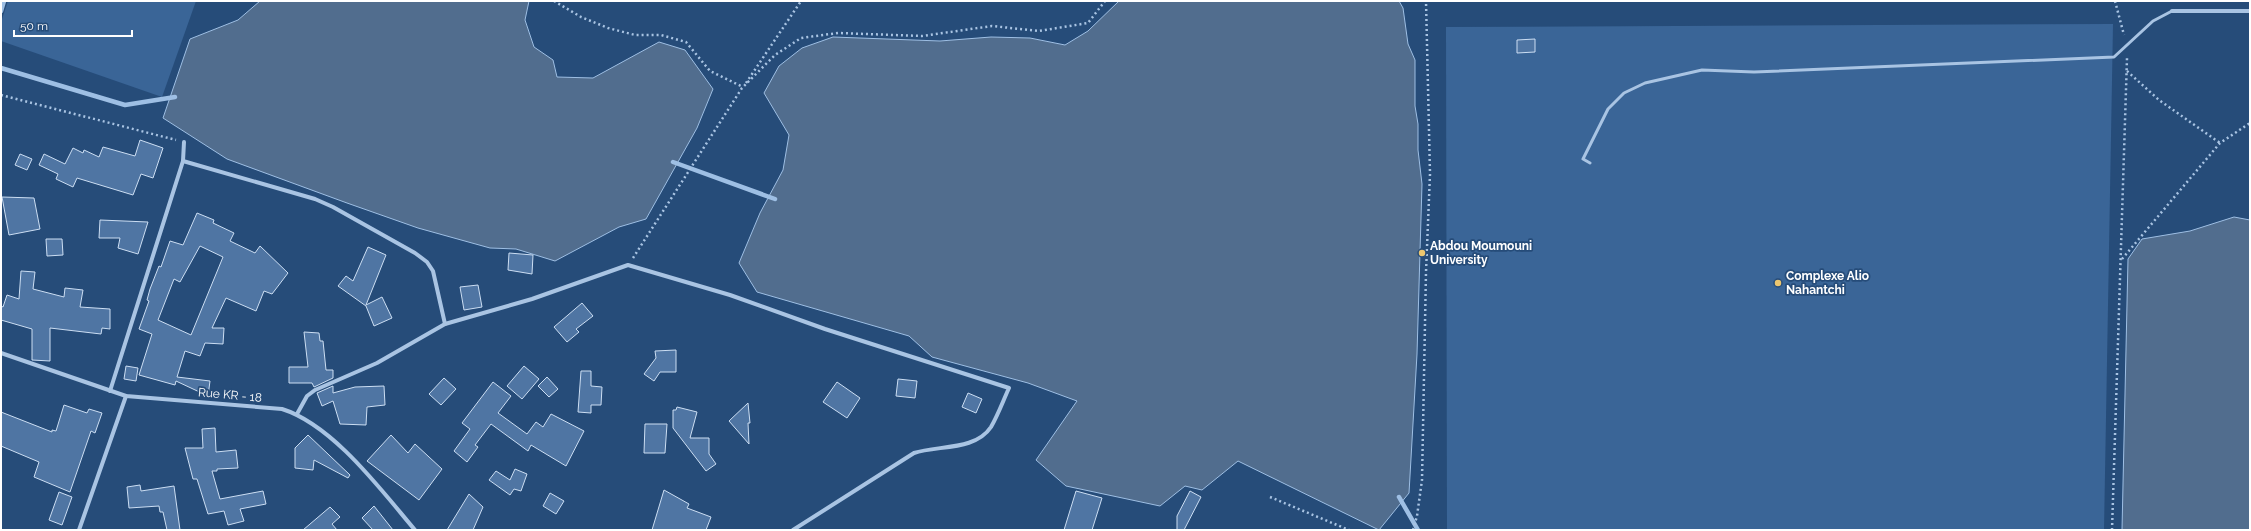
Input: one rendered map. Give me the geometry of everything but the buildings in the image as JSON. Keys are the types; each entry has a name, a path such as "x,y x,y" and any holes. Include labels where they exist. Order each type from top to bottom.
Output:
{"street":[{"path":"2172,10 2250,11"},
{"path":"110,391 183,161 184,142"},
{"path":"183,161 315,199 333,207 414,253 427,262 433,271 445,324"},
{"path":"297,414 308,396 315,390 378,363 445,324 532,298 628,265 730,295 825,329 1009,388 991,427 984,436 975,442 926,449 914,453 793,530"},
{"name":"Rue KR - 18","path":"1,353 126,396 282,409 297,414 314,424 354,460 415,530"},
{"path":"79,530 126,396"}],"lane":[{"path":"1590,163 1584,159 1589,144 1608,109 1624,93 1645,83 1702,70 1754,72 2114,57 2153,21 2172,10"}],"path":[{"path":"554,1 581,17 608,28 635,34 661,35 686,42 710,71 742,88"},
{"path":"628,265 692,169 742,88 801,1"},
{"path":"742,88 775,55 801,38 838,33 922,36 992,26 1039,31 1088,23 1105,1"},
{"path":"1413,530 1417,516 1422,480 1426,272 1430,174 1426,1"},
{"path":"2112,530 2127,70 2127,46 2115,1"},
{"path":"2127,70 2159,100 2220,143"},
{"path":"1,95 184,142"},
{"path":"2121,259 2220,143 2250,123"},
{"path":"1270,497 1349,530"}],"shaded area":[{"path":"8,1 196,1 162,97 1,41 1,22"},
{"path":"260,1 529,1 525,20 534,47 553,60 557,77 593,78 659,42 685,50 713,89 697,128 646,219 619,227 555,261 516,249 490,248 418,228 347,203 227,159 163,118 190,39 238,20"},
{"path":"1119,1 1399,1 1403,8 1408,44 1415,60 1415,106 1418,124 1418,150 1422,184 1417,354 1409,493 1379,530 1238,461 1202,490 1185,486 1160,506 1066,486 1036,460 1077,401 1028,383 932,357 909,336 757,292 739,263 760,213 783,170 789,135 764,93 779,66 802,48 833,37 940,41 991,37 1030,38 1065,45 1088,31"},
{"name":"Complexe Alio Nahantchi","path":"2113,24 2104,530 1447,530 1446,27"},
{"path":"2234,217 2250,220 2250,530 2122,530 2128,259 2142,239 2190,231"}],"waterway":[{"path":"1,11 4,1"},
{"path":"1,68 125,105 175,97"},
{"path":"673,162 775,199"},
{"path":"1399,497 1418,530"}],"place":[{"name":"Abdou Moumouni University","path":"1422,253"},
{"name":"Complexe Alio Nahantchi","path":"1778,283"}]}
